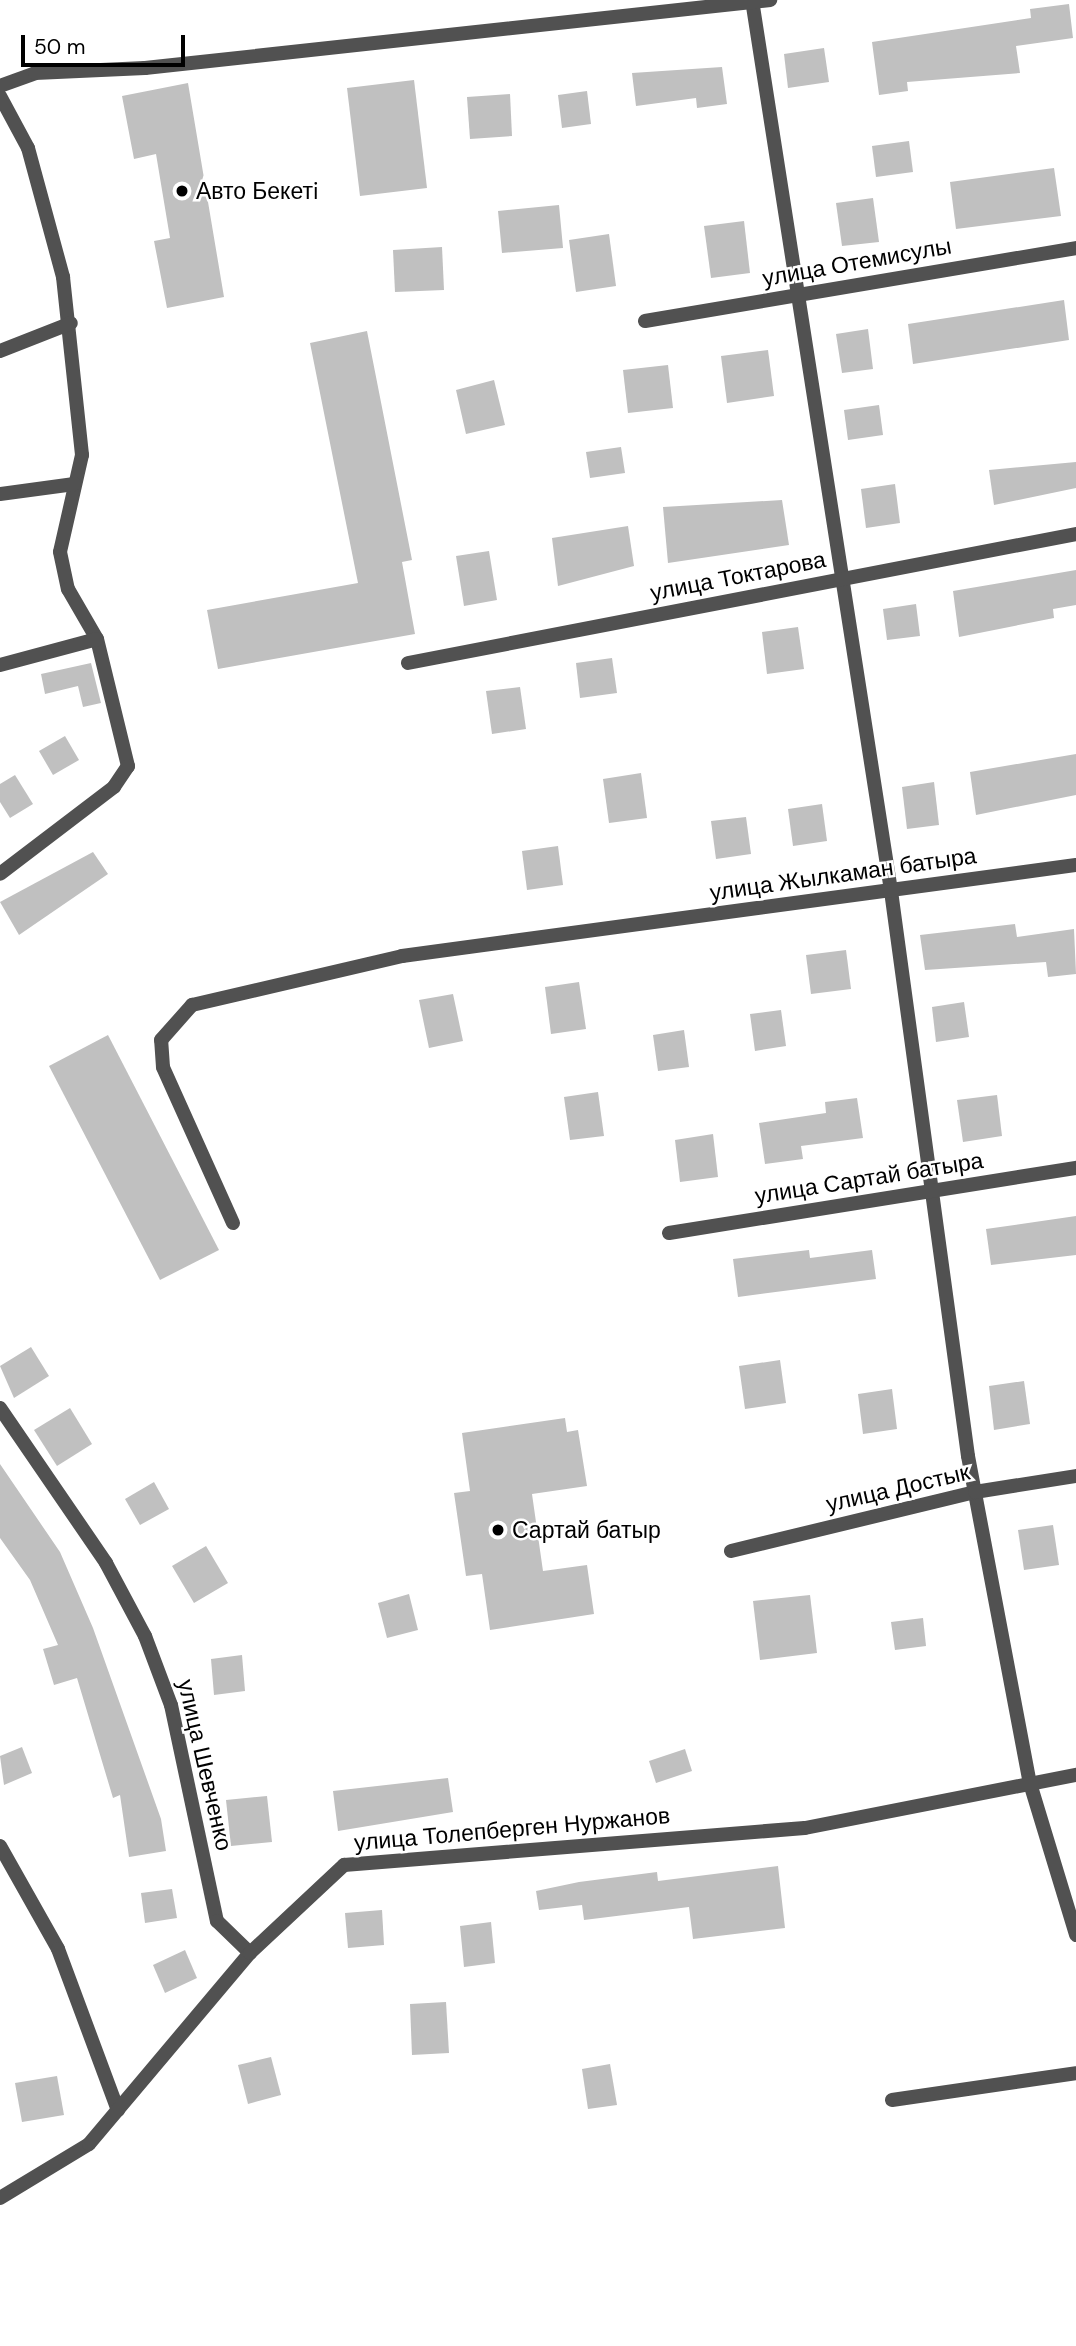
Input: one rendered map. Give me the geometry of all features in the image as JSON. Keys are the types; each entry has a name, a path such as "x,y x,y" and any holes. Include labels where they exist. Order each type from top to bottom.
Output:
{"street":[{"path":"0,86 35,73 145,68 770,0"},
{"path":"752,2 794,297 891,891 975,1492 1029,1780 1076,1935"},
{"path":"0,96 39,178 71,323 82,455 60,552 68,589 97,639 128,765 114,786 0,874"},
{"name":"улица Отемисулы","path":"645,321 1076,248"},
{"path":"0,351 71,323"},
{"path":"0,494 74,484"},
{"name":"улица Токтарова","path":"408,663 1076,534"},
{"path":"0,665 97,639"},
{"name":"улица Жылкаман батыра","path":"233,1223 163,1067 161,1040 181,1013 265,984 388,959 1076,865"},
{"name":"улица Сартай батыра","path":"669,1233 1076,1168"},
{"name":"улица Шевченко","path":"0,1408 106,1563 145,1636 171,1705 217,1921 250,1953"},
{"name":"улица Достык","path":"731,1551 975,1492 1076,1476"},
{"name":"улица Толепберген Нуржанов","path":"0,2197 89,2144 250,1953 344,1865 805,1828 1029,1780 1076,1775"},
{"path":"0,1846 58,1948 118,2110"},
{"path":"891,2100 1076,2073"}],"building":[{"path":"1069,4 1073,38 1016,46 1020,73 907,82 908,91 879,95 872,42 1031,18 1030,9"},
{"path":"824,48 829,82 788,88 784,54"},
{"path":"722,67 727,104 697,108 696,98 636,106 632,73"},
{"path":"414,80 427,188 360,196 347,88"},
{"path":"188,83 224,297 167,308 154,241 170,238 156,154 134,159 122,96"},
{"path":"587,91 591,124 562,128 558,95"},
{"path":"510,94 512,136 470,139 467,97"},
{"path":"909,141 913,172 876,177 872,146"},
{"path":"1054,168 1061,216 956,229 950,182"},
{"path":"873,198 879,242 842,246 836,203"},
{"path":"559,205 563,248 502,253 498,211"},
{"path":"744,221 750,273 711,278 704,226"},
{"path":"609,234 616,286 576,292 569,240"},
{"path":"442,247 444,290 395,292 393,250"},
{"path":"1064,300 1069,340 913,364 908,324"},
{"path":"868,329 873,369 842,373 836,334"},
{"path":"367,331 412,560 402,562 415,634 218,669 207,610 358,583 310,343"},
{"path":"768,350 774,396 727,403 721,356"},
{"path":"668,365 673,408 628,413 623,370"},
{"path":"494,380 505,425 466,434 456,390"},
{"path":"879,405 883,435 848,440 844,410"},
{"path":"621,447 625,473 590,478 586,452"},
{"path":"1076,462 1076,488 994,505 989,470"},
{"path":"895,484 900,523 866,528 861,489"},
{"path":"782,500 789,545 668,563 663,507"},
{"path":"628,526 634,566 558,586 552,538"},
{"path":"489,551 497,600 464,606 456,556"},
{"path":"1076,570 1076,605 1053,609 1054,618 959,637 953,591"},
{"path":"916,604 920,636 887,640 883,609"},
{"path":"798,627 804,669 767,674 762,632"},
{"path":"612,658 617,693 580,698 576,663"},
{"path":"91,663 101,703 83,707 78,686 45,694 41,674"},
{"path":"520,687 526,729 492,734 486,691"},
{"path":"65,736 79,760 53,775 39,751"},
{"path":"1076,754 1076,795 976,815 970,772"},
{"path":"641,773 647,818 609,823 603,779"},
{"path":"15,775 33,804 10,818 0,802 0,784"},
{"path":"934,782 939,825 907,829 902,787"},
{"path":"822,804 827,841 793,846 788,809"},
{"path":"746,817 751,854 716,859 711,821"},
{"path":"558,846 563,885 527,890 522,851"},
{"path":"93,852 108,874 19,935 0,902"},
{"path":"1015,924 1017,937 1074,929 1076,974 1048,977 1046,962 925,970 920,935"},
{"path":"846,950 851,989 811,994 806,955"},
{"path":"579,982 586,1029 551,1034 545,987"},
{"path":"453,994 463,1041 429,1048 419,1000"},
{"path":"964,1002 969,1037 936,1042 932,1007"},
{"path":"781,1010 786,1046 755,1051 750,1014"},
{"path":"684,1030 689,1067 658,1071 653,1035"},
{"path":"108,1035 219,1250 160,1280 49,1066"},
{"path":"598,1092 604,1136 570,1140 564,1097"},
{"path":"997,1095 1002,1136 963,1142 957,1100"},
{"path":"857,1098 863,1138 801,1146 803,1159 765,1164 759,1123 826,1113 825,1102"},
{"path":"713,1134 718,1177 680,1182 675,1140"},
{"path":"1076,1216 1076,1255 991,1265 986,1229"},
{"path":"809,1250 810,1258 872,1250 876,1279 738,1297 733,1259"},
{"path":"31,1347 49,1376 14,1398 0,1366"},
{"path":"780,1360 786,1403 745,1409 739,1366"},
{"path":"1024,1381 1030,1424 994,1430 989,1386"},
{"path":"892,1389 897,1429 863,1434 858,1394"},
{"path":"70,1408 92,1444 57,1466 34,1430"},
{"name":"Сартай батыр","path":"565,1418 567,1432 578,1430 587,1486 532,1494 543,1571 587,1565 594,1614 490,1630 482,1574 466,1576 454,1493 470,1491 462,1433"},
{"path":"0,1464 60,1552 93,1628 161,1819 166,1851 129,1857 120,1795 113,1798 77,1678 54,1685 43,1649 58,1645 30,1580 0,1538"},
{"path":"154,1482 169,1509 140,1525 125,1499"},
{"path":"1053,1525 1059,1565 1024,1570 1018,1530"},
{"path":"206,1546 228,1583 194,1603 172,1566"},
{"path":"409,1594 418,1630 387,1638 378,1603"},
{"path":"810,1595 817,1653 760,1660 753,1601"},
{"path":"923,1618 926,1646 895,1650 891,1622"},
{"path":"242,1655 245,1691 214,1695 211,1659"},
{"path":"22,1747 32,1773 4,1785 0,1756"},
{"path":"685,1749 692,1771 656,1783 649,1761"},
{"path":"448,1778 453,1812 338,1831 333,1791"},
{"path":"267,1796 272,1842 231,1846 226,1800"},
{"path":"778,1866 785,1928 693,1939 689,1907 584,1920 582,1905 539,1910 536,1891 579,1882 657,1872 658,1881"},
{"path":"172,1889 177,1918 145,1923 141,1893"},
{"path":"382,1910 384,1945 348,1948 345,1913"},
{"path":"491,1922 495,1963 464,1967 460,1926"},
{"path":"185,1950 197,1978 165,1993 153,1965"},
{"path":"446,2002 449,2053 412,2055 410,2004"},
{"path":"271,2057 281,2095 248,2104 238,2065"},
{"path":"610,2064 617,2105 588,2109 582,2069"},
{"path":"57,2076 64,2115 22,2122 15,2083"}],"place":[{"name":"Авто Бекетi","path":"182,191"},
{"name":"Сартай батыр","path":"498,1530"}]}
